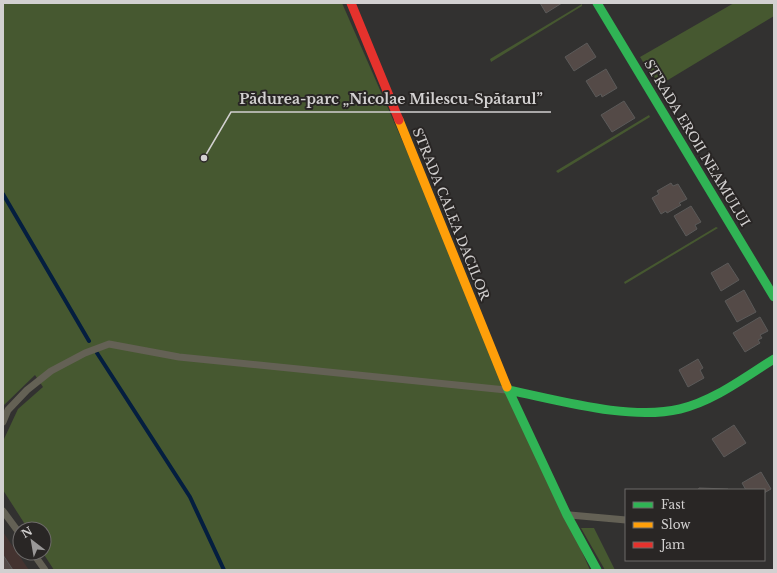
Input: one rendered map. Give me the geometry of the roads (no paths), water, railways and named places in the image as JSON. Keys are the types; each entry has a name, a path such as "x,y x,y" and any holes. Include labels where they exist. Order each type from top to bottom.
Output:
{"street":[{"name":"STRADA CALEA DACILOR","path":"351,3 508,390 567,515 597,570"},
{"name":"STRADA EROII NEAMULUI","path":"597,3 774,297"},
{"path":"508,390 617,410 659,412 680,410 700,402 774,359"}],"lane":[{"path":"3,422 8,410 27,390 51,371 85,353 109,344 178,357 508,390"},
{"path":"3,511 12,523"},
{"path":"567,515 625,520"},
{"path":"39,561 45,570"}],"waterway":[{"path":"3,194 89,341"},
{"path":"97,353 190,497 224,570"}],"place":[{"name":"Pădurea-parc „Nicolae Milescu-Spătarul”","path":"204,158"}]}
